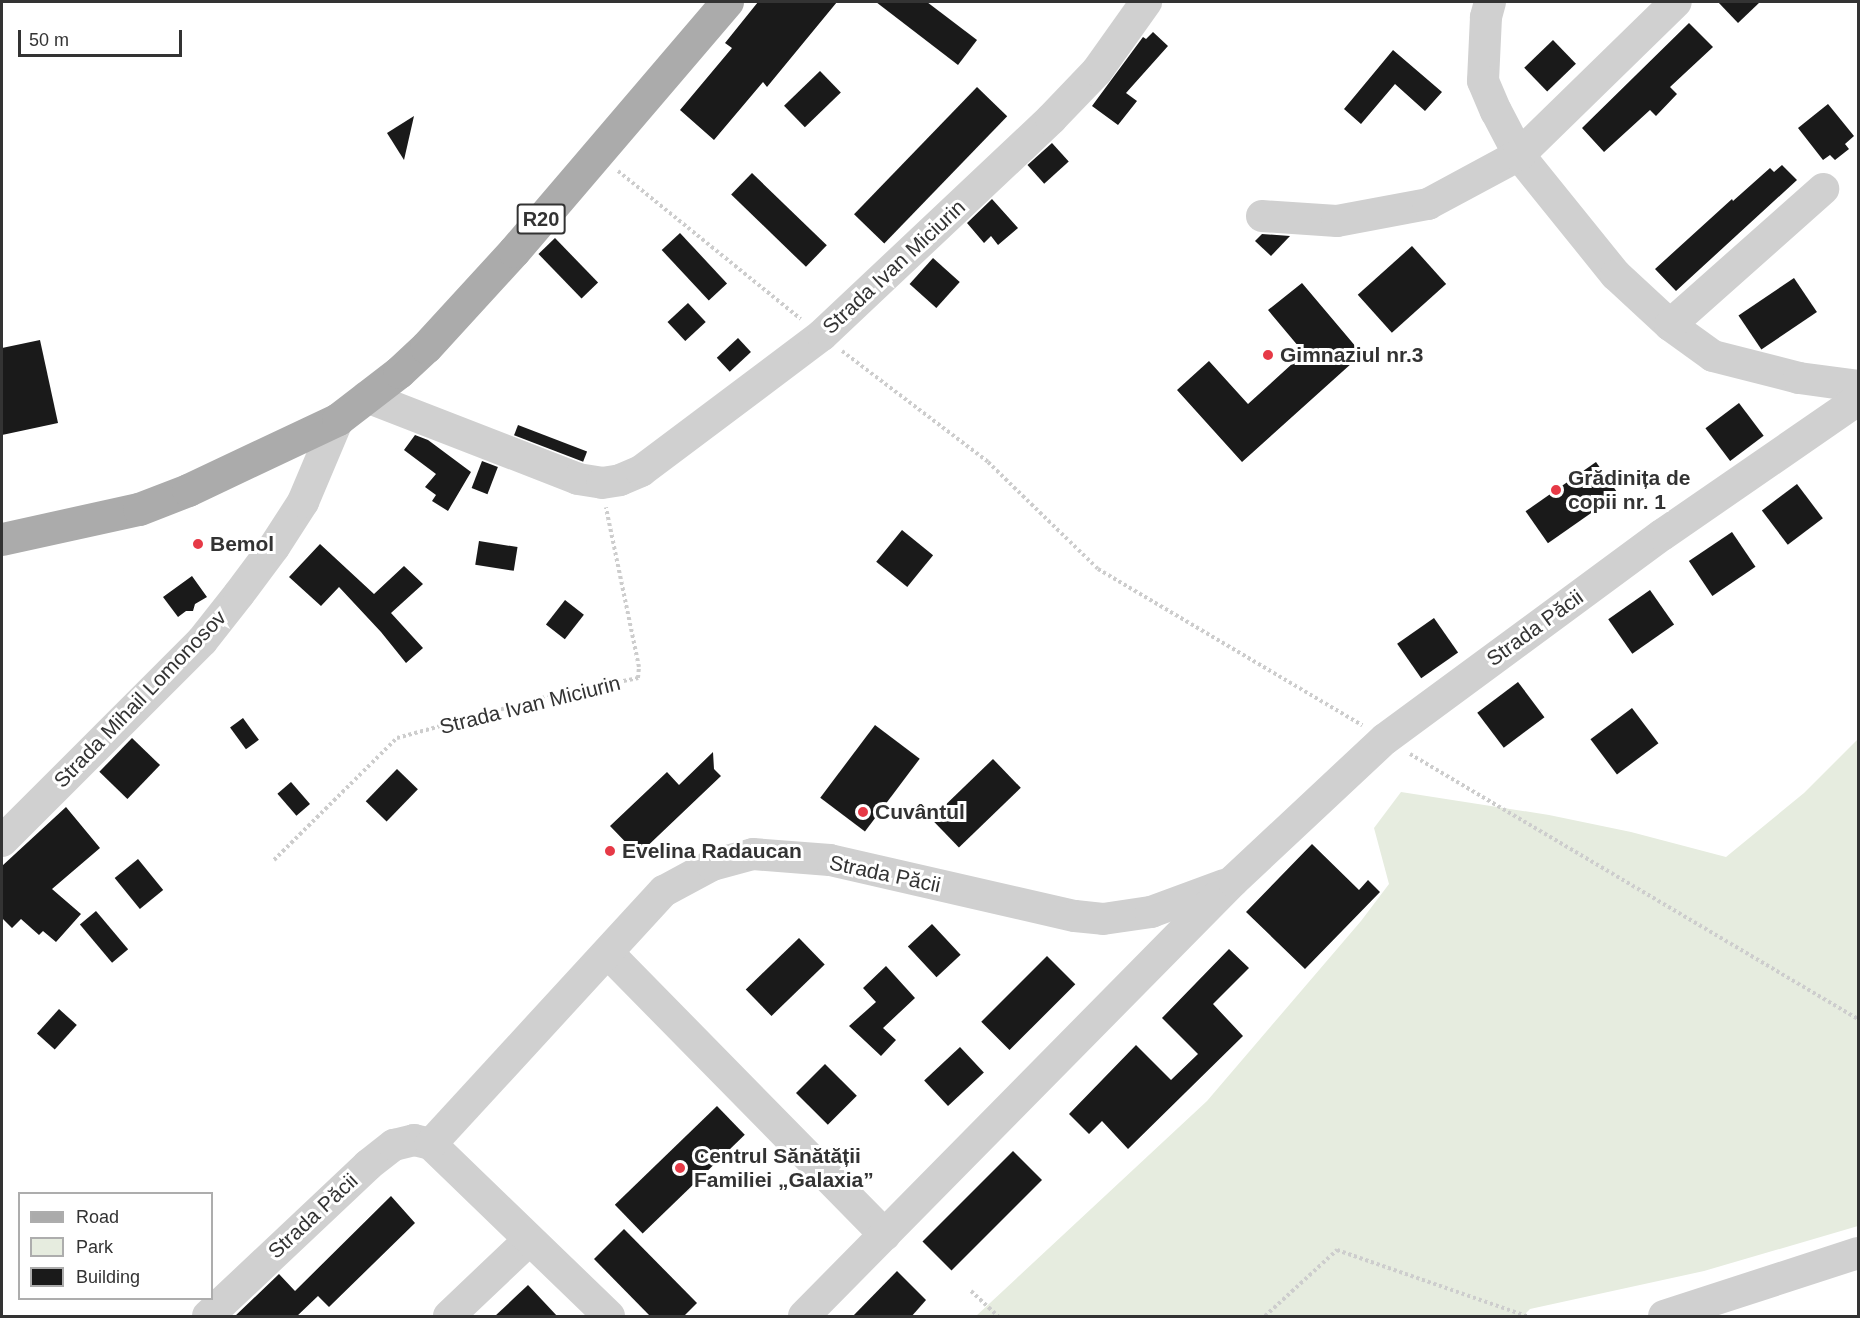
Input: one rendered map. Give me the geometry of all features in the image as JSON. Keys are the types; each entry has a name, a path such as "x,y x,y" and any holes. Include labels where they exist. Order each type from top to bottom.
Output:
{"main road":[{"name":"Strada Mihail Lomonosov","path":"338,419 426,347 514,251 727,2"},
{"name":"R20","path":"2,539 139,509 188,490 338,419"}],"street":[{"name":"Strada Ivan Miciurin","path":"367,397 578,479 602,483 620,480 641,471 822,335 1052,119 1097,70 1146,2"},
{"path":"1490,2 1486,17 1483,81 1519,155 1616,275 1670,325 1713,356 1799,378 1858,386"},
{"path":"1262,216 1337,221 1428,204 1519,155 1676,2"},
{"path":"1670,325 1823,189"},
{"name":"Strada Păcii","path":"804,1317 1233,881 1385,739 1662,535 1858,400"},
{"name":"Strada Mihail Lomonosov","path":"2,842 214,625 274,547 303,502 338,419"},
{"name":"Strada Păcii","path":"208,1317 368,1165 394,1144 414,1140 431,1144 664,891 712,865 753,854 830,860 1075,916 1103,919 1151,912 1233,881"},
{"path":"608,953 885,1234"},
{"path":"431,1144 609,1317"},
{"path":"449,1317 529,1239"},
{"path":"1664,1317 1858,1253"}],"path":[{"path":"597,153 822,335 988,462 1098,569 1858,1019"},
{"name":"Strada Ivan Miciurin","path":"274,860 397,738 553,695 638,678 639,667 602,483"},
{"path":"1265,1317 1337,1250 1527,1317"},
{"path":"971,1291 998,1317"}],"green space":[{"path":"1858,739 1858,1226 1704,1271 1530,1309 1523,1316 976,1316 1207,1101 1361,921 1389,884 1374,828 1401,792 1549,815 1631,832 1726,857 1804,793"}],"building":[{"path":"758,2 837,2 767,87 763,82 714,140 680,110 732,48 725,43"},
{"path":"876,2 927,2 977,40 958,65"},
{"path":"1718,2 1760,2 1738,23"},
{"path":"1689,23 1713,47 1670,87 1677,94 1656,116 1650,110 1604,152 1582,128"},
{"path":"1153,32 1168,46 1126,93 1137,101 1118,125 1092,106 1143,37 1146,39"},
{"path":"1553,40 1576,64 1547,92 1524,68"},
{"path":"1393,50 1442,92 1425,111 1395,84 1361,124 1344,109"},
{"path":"820,71 841,93 805,127 784,106"},
{"path":"977,87 1007,116 884,243 854,214"},
{"path":"1828,104 1854,136 1845,144 1849,149 1835,160 1830,155 1823,160 1798,128"},
{"path":"414,116 404,160 387,133"},
{"path":"1052,143 1069,162 1044,184 1027,165"},
{"path":"1782,165 1797,180 1676,291 1655,269 1732,199 1733,201 1770,168 1774,172"},
{"path":"752,173 827,245 806,267 731,195"},
{"path":"992,199 1018,228 998,245 991,236 984,243 967,223"},
{"path":"680,233 727,283 709,301 662,250"},
{"path":"1262,234 1290,236 1271,256 1255,241"},
{"path":"555,238 598,283 582,299 538,254"},
{"path":"1412,246 1446,284 1392,333 1358,295"},
{"path":"933,258 960,282 936,308 910,284"},
{"path":"1794,278 1817,312 1761,349 1738,315"},
{"path":"1302,283 1362,354 1242,462 1177,390 1209,361 1248,404 1304,353 1268,310"},
{"path":"688,303 706,322 685,341 668,322"},
{"path":"738,338 751,352 730,372 717,358"},
{"path":"40,340 58,423 2,435 2,348"},
{"path":"1739,403 1764,436 1730,461 1705,428"},
{"path":"518,425 587,452 583,462 514,435"},
{"path":"415,435 428,440 471,472 448,511 432,501 436,495 425,487 436,474 404,450"},
{"path":"482,461 498,467 487,494 472,488"},
{"path":"1596,462 1618,494 1548,543 1526,511"},
{"path":"1797,484 1823,518 1788,545 1762,510"},
{"path":"902,530 933,555 907,587 876,562"},
{"path":"1732,532 1755,567 1712,596 1689,561"},
{"path":"479,541 518,547 514,571 475,565"},
{"path":"320,544 374,594 404,566 423,584 391,613 423,648 406,663 339,587 321,606 289,577"},
{"path":"192,576 207,597 195,604 193,611 186,611 178,617 163,597"},
{"path":"1650,590 1674,624 1632,654 1608,619"},
{"path":"565,600 584,615 565,639 546,624"},
{"path":"1434,618 1458,652 1421,678 1397,644"},
{"path":"1518,682 1544,717 1504,748 1477,713"},
{"path":"1632,708 1658,743 1617,774 1590,739"},
{"path":"243,718 259,740 246,749 230,727"},
{"path":"875,725 920,759 865,831 820,798"},
{"path":"132,738 160,765 127,799 99,772"},
{"path":"713,752 714,769 721,776 638,855 610,826 667,772 679,785"},
{"path":"993,759 1021,788 959,848 931,819"},
{"path":"397,769 418,789 387,822 366,801"},
{"path":"291,782 310,804 296,816 277,794"},
{"path":"66,807 100,848 52,889 81,914 56,942 43,931 39,935 21,919 12,928 2,918 2,866"},
{"path":"1312,844 1359,890 1368,880 1380,892 1305,969 1246,912"},
{"path":"138,859 163,890 140,909 115,878"},
{"path":"96,911 128,949 112,963 80,924"},
{"path":"932,924 961,955 937,977 908,947"},
{"path":"799,938 825,965 771,1016 746,989"},
{"path":"1229,949 1249,968 1213,1004 1243,1036 1128,1149 1102,1121 1089,1134 1069,1114 1136,1045 1171,1080 1198,1054 1162,1018"},
{"path":"1047,956 1075,984 1010,1050 981,1022"},
{"path":"886,966 915,998 883,1028 896,1040 881,1056 849,1026 876,1002 863,988"},
{"path":"59,1009 77,1025 55,1050 37,1034"},
{"path":"960,1047 984,1073 948,1106 924,1080"},
{"path":"825,1064 857,1096 828,1125 796,1093"},
{"name":"Centrul Sănătății Familiei „Galaxia”","path":"717,1106 745,1135 643,1233 615,1205"},
{"path":"1013,1151 1042,1180 951,1271 922,1242"},
{"path":"391,1196 415,1223 329,1307 318,1296 296,1317 234,1317 279,1274 295,1291"},
{"path":"624,1229 697,1303 683,1317 651,1317 594,1259"},
{"path":"897,1271 926,1300 911,1317 852,1317"},
{"path":"528,1285 558,1317 494,1317"}],"place":[{"name":"Gimnaziul nr.3","path":"1268,355"},
{"name":"Grădinița de copii nr. 1","path":"1556,490"},
{"name":"Bemol","path":"198,544"},
{"name":"Cuvântul","path":"863,812"},
{"name":"Evelina Radaucan","path":"610,851"},
{"name":"Centrul Sănătății Familiei „Galaxia”","path":"680,1168"}]}
